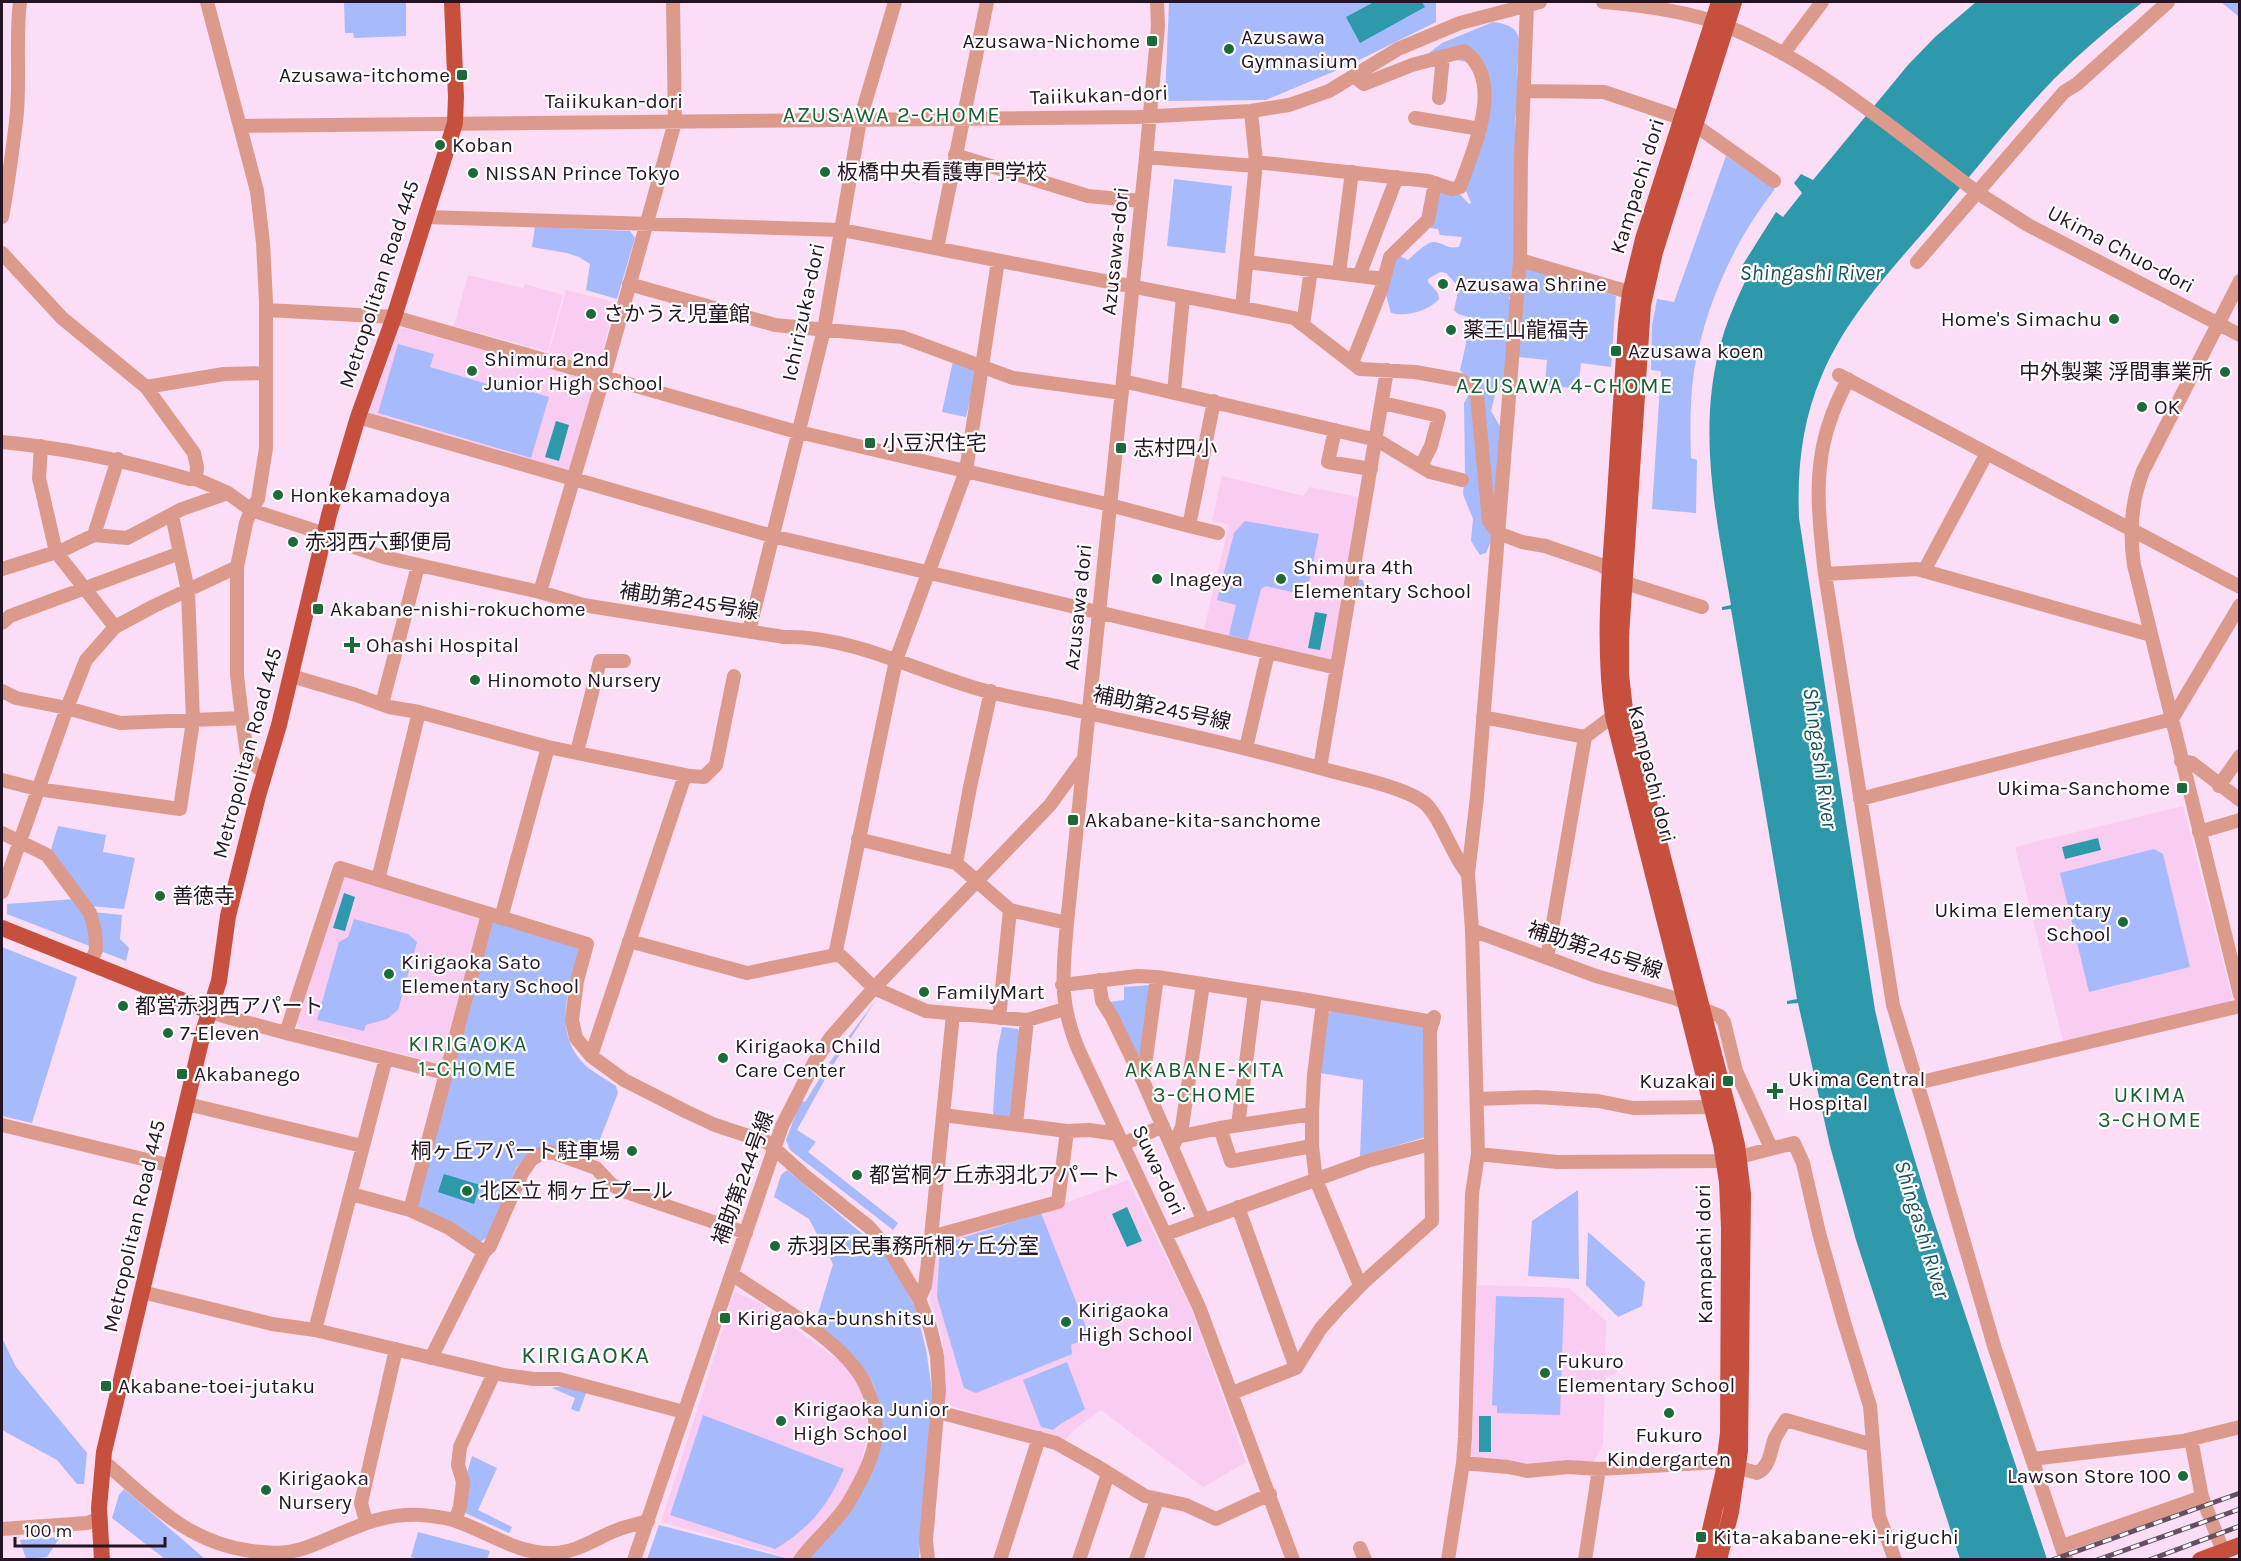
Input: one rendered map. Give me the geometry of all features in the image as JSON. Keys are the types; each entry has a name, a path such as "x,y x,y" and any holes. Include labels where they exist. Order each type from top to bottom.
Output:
{"main road":[{"name":"Metropolitan Road 445","path":"102,1560 99,1519 103,1461 209,1011 219,981 228,915 291,676 325,534 358,417 394,317 455,123 452,2"},
{"name":"Kampachi dori","path":"1719,2 1719,24"},
{"name":"Kampachi dori","path":"1719,1560 1731,1512 1732,1465 1728,1433 1729,1228 1727,1182 1731,1159 1702,1009 1625,710 1621,674 1637,294 1643,239 1688,121 1719,24 1734,2"},
{"name":"Kampachi dori","path":"1637,294 1626,324 1610,571 1608,679 1613,716 1711,1107 1731,1159"},
{"path":"2,927 209,1011"},
{"name":"Kampachi dori","path":"1703,1560 1718,1503 1732,1465"},
{"path":"2200,1560 2231,1548"}],"street":[{"path":"2,218 16,121 17,25 20,2"},
{"path":"207,2 241,126 260,207 267,310 266,448 258,499 246,523 237,567 237,675 247,754 264,773"},
{"path":"540,592 675,122 673,2"},
{"name":"Ichirizuka-dori","path":"749,631 824,330 860,120 895,2"},
{"path":"937,248 987,2"},
{"name":"Azusawa-dori","path":"1110,505 1146,157 1158,26 1157,2"},
{"path":"1603,2 1648,6 1719,24"},
{"path":"1784,54 1822,2"},
{"path":"1917,262 2064,92 2077,84 2168,2"},
{"path":"1468,874 1484,717 1520,260 1524,91 1533,3"},
{"name":"Taiikukan-dori","path":"241,126 963,119 1149,116 1251,111 1289,105 1329,91 1398,49 1460,23 1509,6 1533,3"},
{"name":"Ukima Chuo-dori","path":"1719,24 1784,54 1855,102 1984,197 2028,225 2240,335"},
{"path":"1146,157 1352,172 1435,183 1452,189 1460,187 1482,121 1484,81 1475,59 1464,51 1412,65 1364,84 1354,76"},
{"path":"1439,98 1443,56"},
{"path":"1524,91 1604,92 1688,121 1774,181"},
{"path":"1242,308 1255,164 1251,111"},
{"path":"1415,118 1480,129"},
{"path":"955,155 1088,196 1141,201"},
{"path":"1340,273 1352,172"},
{"path":"1359,276 1397,177"},
{"path":"1352,363 1390,257 1428,220 1435,183"},
{"path":"426,217 842,230 1294,318 1360,369 1415,372 1460,380 1473,389 1478,396 1489,521 1498,533 1601,565 1624,581 1702,607"},
{"path":"2,253 62,318 146,387 194,453 197,467 196,479"},
{"path":"1520,260 1637,294"},
{"path":"835,955 896,660 966,471 998,261"},
{"path":"1247,262 1384,279"},
{"path":"1303,324 1311,270"},
{"path":"2240,281 2143,471 2133,503 2131,528 2134,565 2240,995"},
{"path":"629,284 775,325 902,337 1013,378 1174,392 1214,401 1377,440 1430,472 1462,480"},
{"path":"1174,392 1183,297"},
{"path":"267,310 394,317 798,432 1110,505 1218,533"},
{"path":"1320,768 1388,370"},
{"path":"146,387 224,374 266,373"},
{"path":"2202,1497 2064,1553 1995,1349 1893,1005 1860,798 1819,518 1818,489 1822,453 1843,377 2240,586"},
{"path":"1189,526 1214,401"},
{"path":"1383,403 1439,416 1431,446 1421,466"},
{"path":"358,417 772,536 1337,668"},
{"path":"1335,430 1328,462 1371,470"},
{"name":"補助第245号線","path":"2,442 118,459 196,479 228,493 251,510 325,534 342,543 383,558 418,567 540,592 583,605 784,637 804,636 896,660 973,687 1246,748 1388,788 1424,802 1444,832 1461,866 1468,874 1470,932 1596,976 1685,1002 1723,1018 1736,1071 1771,1148"},
{"path":"41,446 39,478 56,552 115,627"},
{"path":"1924,571 1987,453"},
{"path":"94,535 118,459"},
{"path":"2,569 56,552 94,535 127,538 182,509 228,493"},
{"name":"Azusawa dori","path":"1089,713 1110,505"},
{"path":"2,780 37,789 180,809 193,721 188,591 172,515"},
{"path":"2,623 10,616 180,553"},
{"path":"2,892 37,789 86,660 115,627 237,567"},
{"path":"382,704 418,567"},
{"path":"1826,574 1917,569 2151,635"},
{"path":"1860,798 2172,719 2240,605"},
{"path":"1246,748 1268,653"},
{"path":"577,752 600,661 624,661"},
{"path":"291,676 389,707 419,712 548,747 704,777 716,765 734,676"},
{"path":"2,691 16,698 67,708 120,723 242,718"},
{"path":"956,863 991,691"},
{"path":"378,880 419,712"},
{"name":"Suwa-dori","path":"1089,713 1067,923 1062,985 1065,1009 1076,1043 1199,1307 1293,1560"},
{"path":"1547,958 1585,737 1613,716"},
{"path":"1484,717 1585,737"},
{"path":"410,1210 445,1073 548,747"},
{"path":"2219,786 2240,756"},
{"name":"補助第244号線","path":"634,1560 782,1126 815,1061 831,1037 873,988 1050,805 1083,759"},
{"path":"2181,761 2192,763 2240,800"},
{"path":"591,1056 685,775"},
{"path":"2199,832 2240,820"},
{"path":"2,833 47,855 90,914 95,931 96,950 90,964"},
{"path":"858,839 956,863 1010,910 1067,923"},
{"path":"286,1033 340,868 586,944 573,1000 572,1020 576,1038 591,1056 624,1080 687,1112 715,1125 767,1142 869,1227 891,1252 919,1299 930,1327 937,1356 939,1391 926,1540 928,1560"},
{"path":"999,1018 1010,910"},
{"path":"1448,1560 1463,1463 1467,1405 1472,1194 1478,1154 1470,932"},
{"path":"629,941 747,973 835,955 841,956 873,988 926,1011 1027,1020 1065,1009"},
{"path":"1062,985 1138,976 1156,977 1434,1020 1430,1032 1432,1221 1360,1285 1321,1328 1296,1368 1232,1393"},
{"path":"1143,1081 1156,977"},
{"path":"1100,980 1102,1001 1171,1137 1203,1219"},
{"path":"1171,1137 1182,1127 1203,984"},
{"path":"1238,1125 1255,992"},
{"path":"1323,1003 1314,1075 1312,1114 1312,1146 1316,1180 1360,1285"},
{"path":"1917,1083 2240,1006"},
{"path":"209,1011 445,1073"},
{"path":"919,1299 925,1286 931,1237 953,1014"},
{"path":"1016,1124 1027,1020"},
{"path":"315,1330 386,1058"},
{"path":"1477,1099 1537,1097 1598,1101 1633,1108 1711,1107"},
{"path":"187,1104 363,1146"},
{"path":"943,1115 1066,1131 1089,1130 1121,1139 1171,1137 1312,1114"},
{"path":"2,1125 172,1166"},
{"path":"1220,1128 1231,1161 1312,1146"},
{"path":"931,1237 1058,1202 1066,1131"},
{"path":"1478,1154 1557,1162 1731,1159 1794,1143 1803,1163 1819,1233 1870,1406 1879,1516 1895,1560"},
{"path":"1166,1234 1371,1160 1431,1144"},
{"path":"431,1358 484,1252 490,1246 526,1166 535,1157 551,1152 596,1168 611,1184 623,1191 746,1233"},
{"path":"351,1194 410,1210 448,1228 484,1252"},
{"path":"1238,1207 1296,1368"},
{"path":"732,1274 835,1347 856,1369 868,1390 875,1410 875,1441 849,1502 803,1556"},
{"path":"142,1292 272,1324 315,1330 494,1373 534,1379 559,1379 684,1412"},
{"path":"366,1522 361,1503 396,1349"},
{"path":"455,1520 460,1507 463,1482 458,1465 460,1447 494,1373"},
{"path":"938,1412 1056,1443 1130,1488 1156,1500 1186,1505 1216,1519 1270,1494"},
{"path":"1463,1463 1527,1471 1568,1467 1599,1469 1732,1465 1757,1473 1762,1471 1771,1455 1774,1439 1786,1420 1873,1445"},
{"path":"2032,1459 2191,1439 2240,1428"},
{"path":"1000,1560 1039,1438"},
{"path":"2191,1439 2202,1497 2231,1548"},
{"path":"103,1461 176,1522 200,1537 237,1549 291,1557 366,1522 406,1515 455,1520 531,1552 554,1553 573,1551 617,1530 648,1521"},
{"path":"1585,1560 1599,1469"},
{"path":"1079,1560 1108,1474"},
{"path":"1136,1560 1156,1500"},
{"path":"2,1529 87,1523 99,1519"}],"shaded area":[{"path":"344,2 406,2 406,36 354,38 353,33 345,33"},
{"path":"1169,2 1436,2 1436,22 1347,66 1266,100 1165,101"},
{"path":"2221,2 2239,2 2239,17 2238,16"},
{"path":"1493,22 1504,24 1517,32 1520,45 1515,118 1517,255 1512,294 1509,298 1511,303 1506,384 1495,395 1491,411 1504,433 1491,541 1486,553 1480,555 1471,541 1473,519 1463,494 1464,403 1474,385 1460,370 1466,344 1465,328 1468,317 1454,310 1459,287 1446,273 1440,272 1428,279 1438,293 1439,299 1423,310 1404,314 1391,313 1385,291 1398,255 1408,260 1424,246 1434,242 1459,247 1462,237 1440,235 1438,229 1420,227 1435,183 1455,189 1469,204 1471,203 1463,184 1485,73 1468,62 1428,55 1442,43"},
{"path":"1726,156 1775,189 1734,252 1714,299 1699,347 1694,371 1691,414 1691,458 1697,460 1696,513 1652,509 1661,371 1651,370 1652,325 1657,299 1674,302"},
{"path":"1174,179 1232,186 1225,253 1167,246"},
{"path":"535,227 630,231 635,238 617,299 586,290 590,264 579,257 532,247"},
{"path":"1529,268 1616,296 1611,367 1581,363 1578,389 1545,385 1547,360 1518,357 1524,272"},
{"name":"Shimura 2nd Junior High School","path":"468,275 523,288 525,284 563,295 548,351 530,346 526,362 592,381 594,386 570,469 566,472 375,419 370,410 398,331 403,328 520,360 524,345 454,326"},
{"path":"566,290 615,302 600,362 592,366 549,352"},
{"path":"398,344 434,354 430,367 487,384 489,379 549,397 531,458 378,413"},
{"path":"953,361 973,368 976,373 966,417 942,412"},
{"name":"Shimura 4th Elementary School","path":"1222,476 1303,496 1310,487 1362,498 1333,660 1328,663 1203,633 1229,525 1212,521"},
{"path":"1245,521 1319,534 1309,583 1296,593 1266,586 1261,589 1248,640 1229,635 1236,605 1217,600 1234,533"},
{"path":"1354,579 1363,580 1364,585 1389,588 1387,600 1352,596"},
{"name":"Ukima Elementary School","path":"2183,806 2232,997 2228,1003 2063,1041 2015,847"},
{"path":"58,826 106,835 103,852 135,858 124,909 90,906 50,853"},
{"path":"2154,849 2163,854 2190,967 2089,992 2060,873"},
{"name":"Kirigaoka Sato Elementary School","path":"343,873 482,917 444,1060 438,1063 301,1028 295,1022"},
{"path":"75,899 87,914 92,947 7,914 7,904"},
{"path":"93,912 122,915 120,939 129,948 126,961 98,950"},
{"path":"354,919 408,934 417,942 398,1010 387,1019 366,1025 364,1031 317,1020 339,942 348,937"},
{"path":"493,922 577,947 579,951 566,1010 569,1039 585,1065 616,1086 618,1093 593,1157 525,1158 516,1168 489,1236 479,1243 416,1207"},
{"path":"2,947 77,977 32,1123 2,1116"},
{"path":"1152,985 1143,1057 1138,1056 1110,1002 1124,1000 1124,987"},
{"path":"876,1000 833,1065 829,1063"},
{"path":"1332,1010 1426,1026 1426,1137 1360,1156 1363,1080 1320,1073 1328,1014"},
{"path":"1002,1027 1019,1031 1013,1117 1009,1119 995,1117 993,1113 997,1052"},
{"path":"825,1070 829,1072 797,1130 816,1142 808,1152 898,1223 893,1230 790,1150 786,1140 801,1100 805,1102"},
{"path":"787,1170 887,1255 915,1307 926,1349 932,1391 919,1559 807,1559 862,1489 873,1469 882,1427 879,1404 872,1382 853,1358 815,1324 833,1264 809,1219 774,1197 781,1175"},
{"name":"Kirigaoka High School","path":"1128,1180 1190,1306 1246,1462 1203,1487 1101,1410 1074,1430 1064,1441 948,1405 945,1399 943,1338 930,1301 936,1241 1041,1212"},
{"path":"1578,1190 1579,1279 1528,1276 1532,1221"},
{"path":"1041,1213 1090,1337 1071,1345 1072,1354 976,1393 964,1388 937,1297 940,1245"},
{"path":"1588,1232 1645,1282 1642,1306 1618,1317 1586,1285"},
{"name":"Fukuro Elementary School","path":"1477,1285 1569,1288 1606,1321 1605,1360 1617,1362 1617,1372 1605,1376 1603,1445 1593,1463 1523,1464 1475,1460 1472,1456"},
{"name":"Kirigaoka Junior High School","path":"735,1292 760,1303 842,1363 863,1386 868,1409 868,1433 860,1466 846,1497 793,1559 661,1522"},
{"path":"1496,1296 1564,1298 1560,1415 1497,1413 1497,1406 1492,1405"},
{"path":"2,1338 16,1367 87,1453 84,1484 77,1484 57,1460 2,1430"},
{"path":"1067,1362 1085,1409 1053,1430 1041,1427 1023,1380"},
{"path":"562,1386 586,1393 579,1412 571,1409 575,1398 552,1388"},
{"path":"703,1415 844,1469 817,1515 798,1533 775,1549 670,1515"},
{"path":"472,1456 497,1468 478,1510 512,1527 509,1533 463,1512 467,1473"},
{"path":"124,1489 205,1559 165,1559 112,1518 119,1495"},
{"path":"659,1525 790,1559 647,1559"},
{"path":"418,1532 490,1551 487,1559 422,1560 411,1557"},
{"path":"60,1537 47,1557 26,1559 20,1540"}],"water":[{"path":"1374,2 1422,2 1425,7 1360,43 1346,17"},
{"name":"Shingashi River","path":"1976,2 2143,2 2086,49 2038,96 1886,275 1857,313 1832,353 1815,392 1802,445 1799,518 1875,1010 1895,1095 1928,1203 2047,1559 1960,1559 1856,1240 1830,1146 1798,1003 1787,1004 1787,1001 1797,999 1731,609 1722,610 1722,607 1731,605 1715,505 1709,439 1714,372 1722,339 1750,271 1742,266 1776,212 1783,217 1802,193 1794,183 1801,174 1813,180 1908,65 1935,37"},
{"path":"556,421 569,425 559,461 545,457"},
{"path":"1315,612 1327,614 1320,650 1308,648"},
{"path":"2098,838 2101,850 2065,859 2062,847"},
{"path":"344,893 355,897 345,931 333,928"},
{"path":"444,1174 480,1185 474,1204 438,1192"},
{"path":"1127,1207 1142,1241 1127,1247 1112,1214"},
{"path":"1479,1416 1491,1416 1491,1452 1479,1452"}],"railway":[{"path":"2052,1560 2240,1493"},
{"path":"2097,1560 2240,1509"},
{"path":"2149,1560 2240,1526"}],"place":[{"name":"Azusawa-Nichome","path":"1152,41"},
{"name":"Azusawa Gymnasium","path":"1229,49"},
{"name":"Azusawa-itchome","path":"462,75"},
{"name":"Koban","path":"440,145"},
{"name":"板橋中央看護専門学校","path":"825,172"},
{"name":"NISSAN Prince Tokyo","path":"473,173"},
{"name":"Azusawa Shrine","path":"1443,284"},
{"name":"さかうえ児童館","path":"591,314"},
{"name":"Home's Simachu","path":"2114,319"},
{"name":"薬王山龍福寺","path":"1451,330"},
{"name":"Azusawa koen","path":"1616,351"},
{"name":"Shimura 2nd Junior High School","path":"472,371"},
{"name":"中外製薬 浮間事業所","path":"2225,372"},
{"name":"OK","path":"2142,407"},
{"name":"小豆沢住宅","path":"870,443"},
{"name":"志村四小","path":"1121,448"},
{"name":"Honkekamadoya","path":"278,495"},
{"name":"赤羽西六郵便局","path":"293,542"},
{"name":"Inageya","path":"1157,579"},
{"name":"Shimura 4th Elementary School","path":"1281,579"},
{"name":"Akabane-nishi-rokuchome","path":"318,609"},
{"name":"Ohashi Hospital","path":"352,645"},
{"name":"Hinomoto Nursery","path":"475,680"},
{"name":"Ukima-Sanchome","path":"2182,788"},
{"name":"Akabane-kita-sanchome","path":"1073,820"},
{"name":"善徳寺","path":"160,896"},
{"name":"Ukima Elementary School","path":"2123,922"},
{"name":"Kirigaoka Sato Elementary School","path":"389,974"},
{"name":"FamilyMart","path":"924,992"},
{"name":"都営赤羽西アパート","path":"123,1006"},
{"name":"7-Eleven","path":"168,1033"},
{"name":"Kirigaoka Child Care Center","path":"723,1058"},
{"name":"Akabanego","path":"182,1074"},
{"name":"Kuzakai","path":"1728,1081"},
{"name":"Ukima Central Hospital","path":"1775,1091"},
{"name":"桐ヶ丘アパート駐車場","path":"632,1151"},
{"name":"都営桐ケ丘赤羽北アパート","path":"857,1175"},
{"name":"北区立 桐ヶ丘プール","path":"467,1191"},
{"name":"赤羽区民事務所桐ヶ丘分室","path":"775,1246"},
{"name":"Kirigaoka-bunshitsu","path":"725,1318"},
{"name":"Kirigaoka High School","path":"1066,1322"},
{"name":"Fukuro Elementary School","path":"1545,1373"},
{"name":"Akabane-toei-jutaku","path":"106,1386"},
{"name":"Fukuro Kindergarten","path":"1669,1413"},
{"name":"Kirigaoka Junior High School","path":"781,1421"},
{"name":"Lawson Store 100","path":"2183,1476"},
{"name":"Kirigaoka Nursery","path":"266,1490"},
{"name":"Kita-akabane-eki-iriguchi","path":"1701,1537"}],"district":[{"name":"AZUSAWA 2-CHOME","path":"892,114"},
{"name":"AZUSAWA 4-CHOME","path":"1565,385"},
{"name":"KIRIGAOKA 1-CHOME","path":"468,1056"},
{"name":"AKABANE-KITA 3-CHOME","path":"1205,1082"},
{"name":"UKIMA 3-CHOME","path":"2150,1106"},
{"name":"KIRIGAOKA","path":"586,1355"}]}
